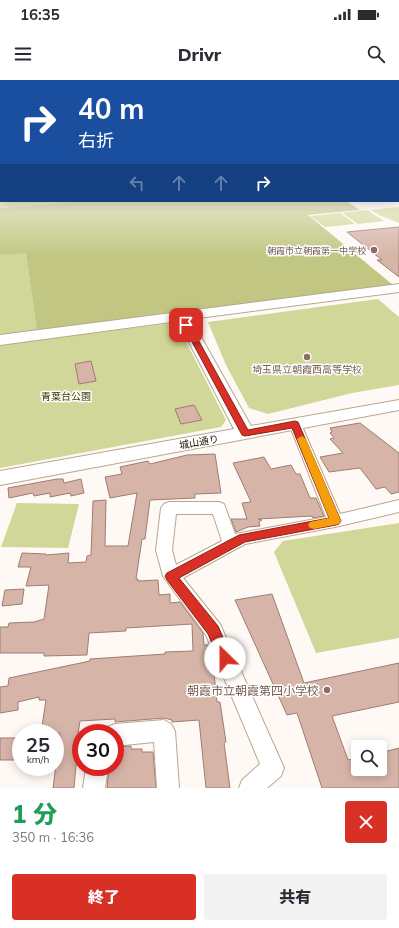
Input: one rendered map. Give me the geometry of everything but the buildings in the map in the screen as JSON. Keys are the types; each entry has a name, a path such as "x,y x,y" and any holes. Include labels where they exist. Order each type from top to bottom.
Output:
{"street":[{"path":"0,340 399,288"},
{"path":"182,316 245,433"},
{"name":"城山通り","path":"0,478 399,405"},
{"path":"295,424 336,521"},
{"path":"171,576 242,538 336,521 399,506"},
{"path":"230,545 219,508 169,508 164,550 171,576 213,630 273,768 250,788"},
{"path":"124,734 164,731 168,788"},
{"path":"94,788 96,776"}],"green space":[{"path":"0,202 74,202 0,208"},
{"path":"74,202 348,202 360,210 308,215 393,285 37,332 26,253 0,255 0,208"},
{"path":"399,207 399,223 371,210"},
{"path":"367,210 384,221 358,224 342,213"},
{"path":"340,213 355,224 325,227 310,216"},
{"path":"26,252 37,332 0,336 0,255"},
{"name":"埼玉県立朝霞西高等学校","path":"378,299 399,317 399,385 352,393 268,414 249,408 226,365 208,322"},
{"name":"青葉台公園","path":"172,323 177,324 226,420 221,427 0,468 0,345"},
{"path":"17,503 79,504 68,548 1,547"},
{"path":"399,523 399,638 316,653 274,552 283,541"}],"slow traffic":[{"path":"302,439 336,521 314,525"}],"place":[{"name":"朝霞市立朝霞第一中学校","path":"374,250"},
{"name":"埼玉県立朝霞西高等学校","path":"307,357"},
{"name":"朝霞市立朝霞第四小学校","path":"327,690"}],"route":[{"path":"186,325 245,433 295,424 336,521 242,538 171,576 213,630 225,658"}]}
